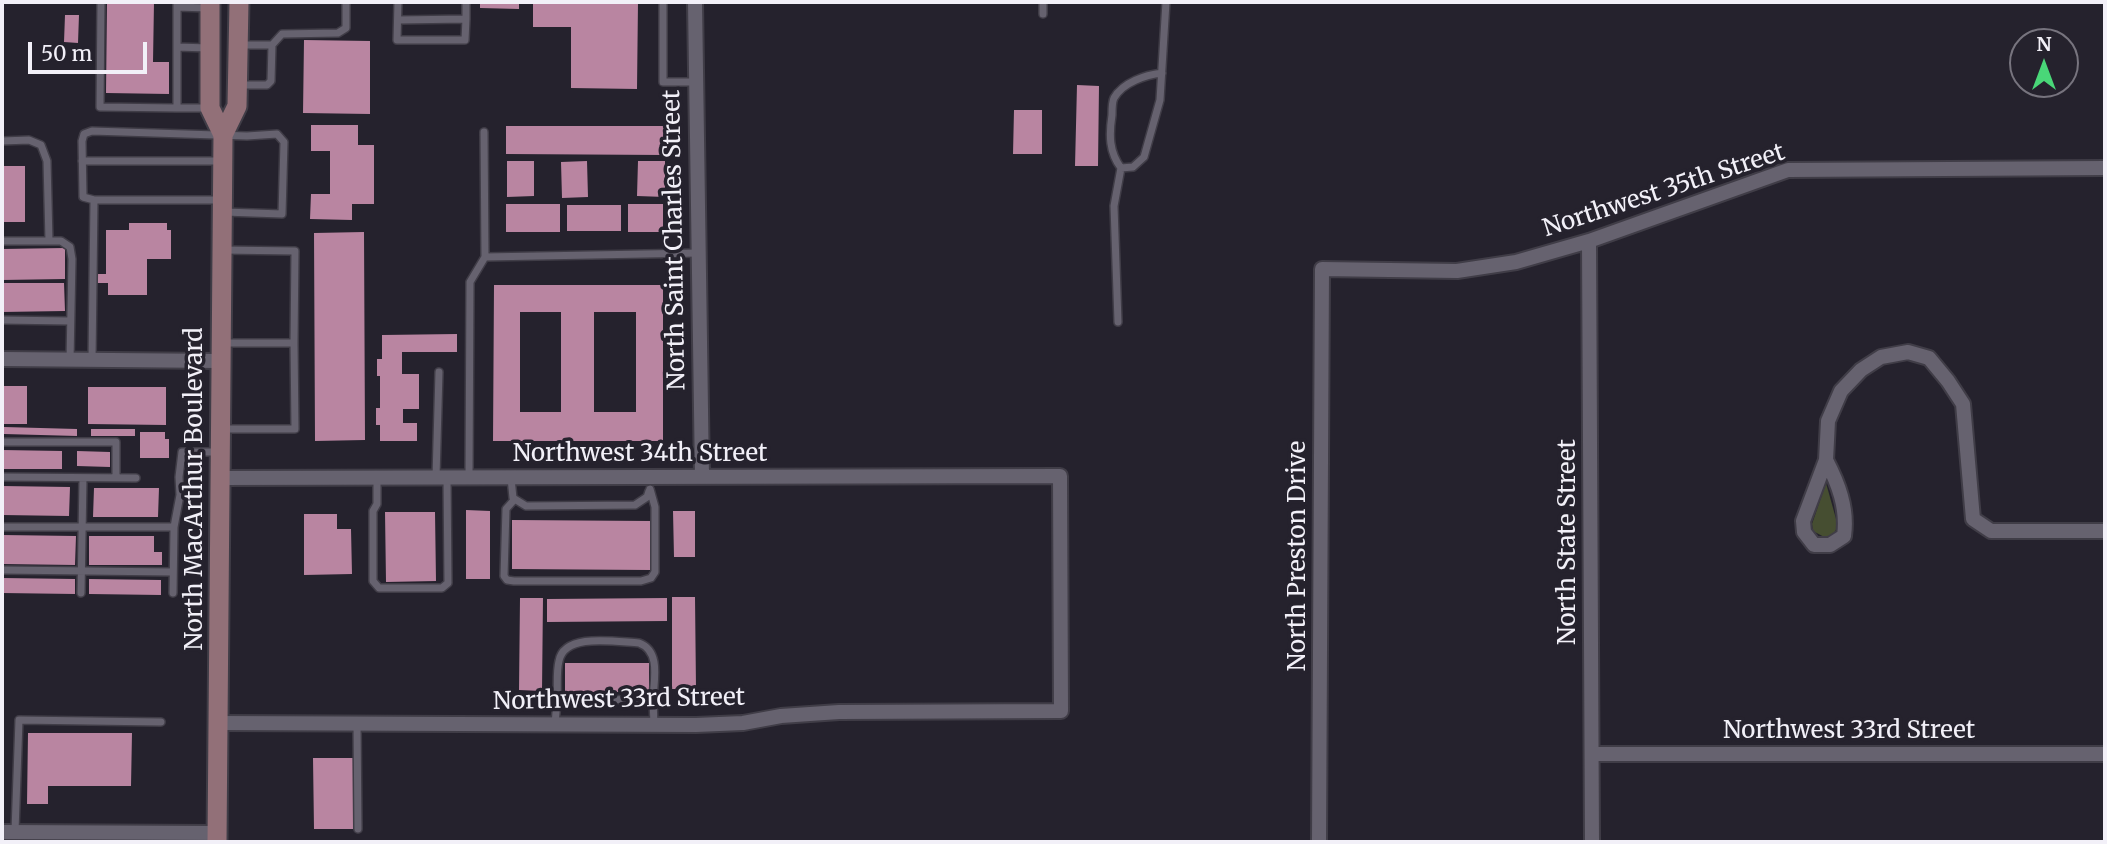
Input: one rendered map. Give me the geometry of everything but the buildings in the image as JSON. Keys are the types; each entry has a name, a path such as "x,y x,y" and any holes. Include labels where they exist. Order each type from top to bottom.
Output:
{"main road":[{"name":"North MacArthur Boulevard","path":"223,135 237,106 239,2"},
{"name":"North MacArthur Boulevard","path":"209,5 210,108 223,135 218,838"}],"street":[{"name":"North Saint Charles Street","path":"695,2 702,477"},
{"name":"Northwest 35th Street","path":"1322,270 1457,271 1517,262 1589,241 1788,170 2105,168"},
{"name":"North State Street","path":"1589,241 1592,842"},
{"name":"North Preston Drive","path":"1319,842 1322,270"},
{"path":"2,359 92,360 221,352"},
{"path":"1826,460 1837,481 1846,521 1844,536 1830,545 1814,545 1804,532 1803,522 1826,460 1828,421 1841,391 1861,370 1881,357 1908,352 1929,358 1963,404 1973,519 1991,531 2105,531"},
{"name":"Northwest 34th Street","path":"219,478 511,477 650,483 702,477 1060,476 1061,711"},
{"name":"Northwest 33rd Street","path":"218,723 654,725 743,723 781,716 839,712 1061,711"},
{"name":"Northwest 33rd Street","path":"1592,754 2105,754"},
{"path":"8,832 218,838"}],"lane":[{"path":"102,2 100,107 210,108"},
{"path":"239,85 267,85 271,81 272,45 282,34 338,33 346,28 346,2"},
{"path":"398,2 397,40 465,40 466,2"},
{"path":"663,2 663,82 695,82"},
{"path":"1043,2 1043,14"},
{"path":"1121,168 1133,167 1144,157 1160,100 1166,2"},
{"path":"177,108 177,5 209,5"},
{"path":"398,20 466,19"},
{"path":"239,45 272,45"},
{"path":"177,47 209,48"},
{"path":"1118,322 1114,206 1121,168 1113,158 1110,134 1114,99 1128,84 1149,74 1163,73"},
{"path":"92,131 277,134 284,142 282,214 222,206 94,200 83,197 82,161 84,134 92,131"},
{"path":"469,477 470,282 485,257 484,132"},
{"path":"2,141 29,140 41,145 47,161 49,241"},
{"path":"82,161 223,161"},
{"path":"92,360 94,200"},
{"path":"2,241 61,241 70,247 70,360"},
{"path":"220,429 295,429 295,251 222,250"},
{"path":"485,257 698,253"},
{"path":"2,320 70,321"},
{"path":"221,352 294,343"},
{"path":"377,477 377,504 373,512 373,582 379,588 442,587 447,583 439,372"},
{"path":"2,442 117,442 117,478"},
{"path":"173,593 174,527 180,495 182,452 220,453"},
{"path":"2,477 136,478"},
{"path":"511,477 510,492 514,500 526,506 635,505 647,497 650,483"},
{"path":"81,593 83,478"},
{"path":"514,500 506,509 503,576 506,580 641,581 651,578 656,563 655,507 650,483"},
{"path":"2,527 174,527"},
{"path":"2,570 173,572"},
{"path":"555,724 559,660 562,651 575,642 646,645 654,658 654,725"},
{"path":"557,701 653,699"},
{"path":"8,832 19,720 161,722"},
{"path":"357,724 358,829"}],"green space":[{"path":"1826,483 1838,526 1833,535 1826,538 1813,531 1812,524"}]}
